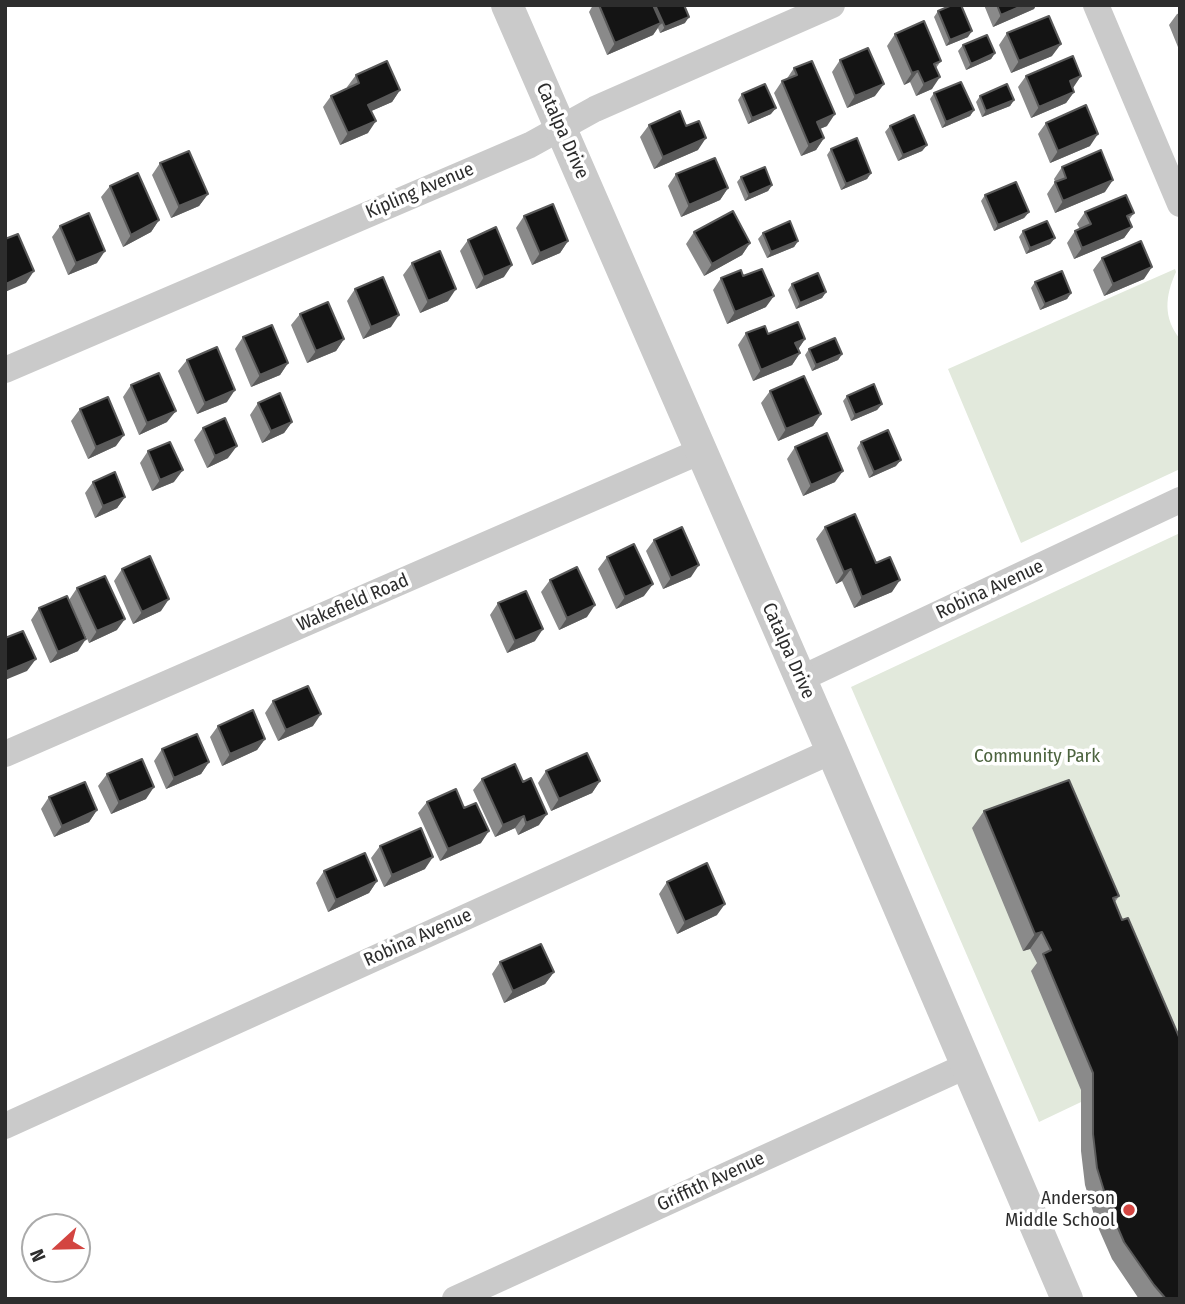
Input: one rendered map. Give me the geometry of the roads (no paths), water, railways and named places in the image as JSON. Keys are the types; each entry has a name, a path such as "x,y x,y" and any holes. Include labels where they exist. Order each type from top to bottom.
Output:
{"street":[{"name":"Catalpa Drive","path":"507,5 1067,1299"},
{"name":"Kipling Avenue","path":"5,370 530,145 607,104 832,5"},
{"path":"1096,5 1180,204"},
{"name":"Wakefield Road","path":"5,754 701,451"},
{"name":"Robina Avenue","path":"800,679 1180,500"},
{"name":"Robina Avenue","path":"5,1126 832,751"},
{"name":"Griffith Avenue","path":"455,1299 967,1066"}],"place":[{"name":"Anderson Middle School","path":"1129,1210"}],"park label":[{"name":"Community Park","path":"1037,757"}]}
